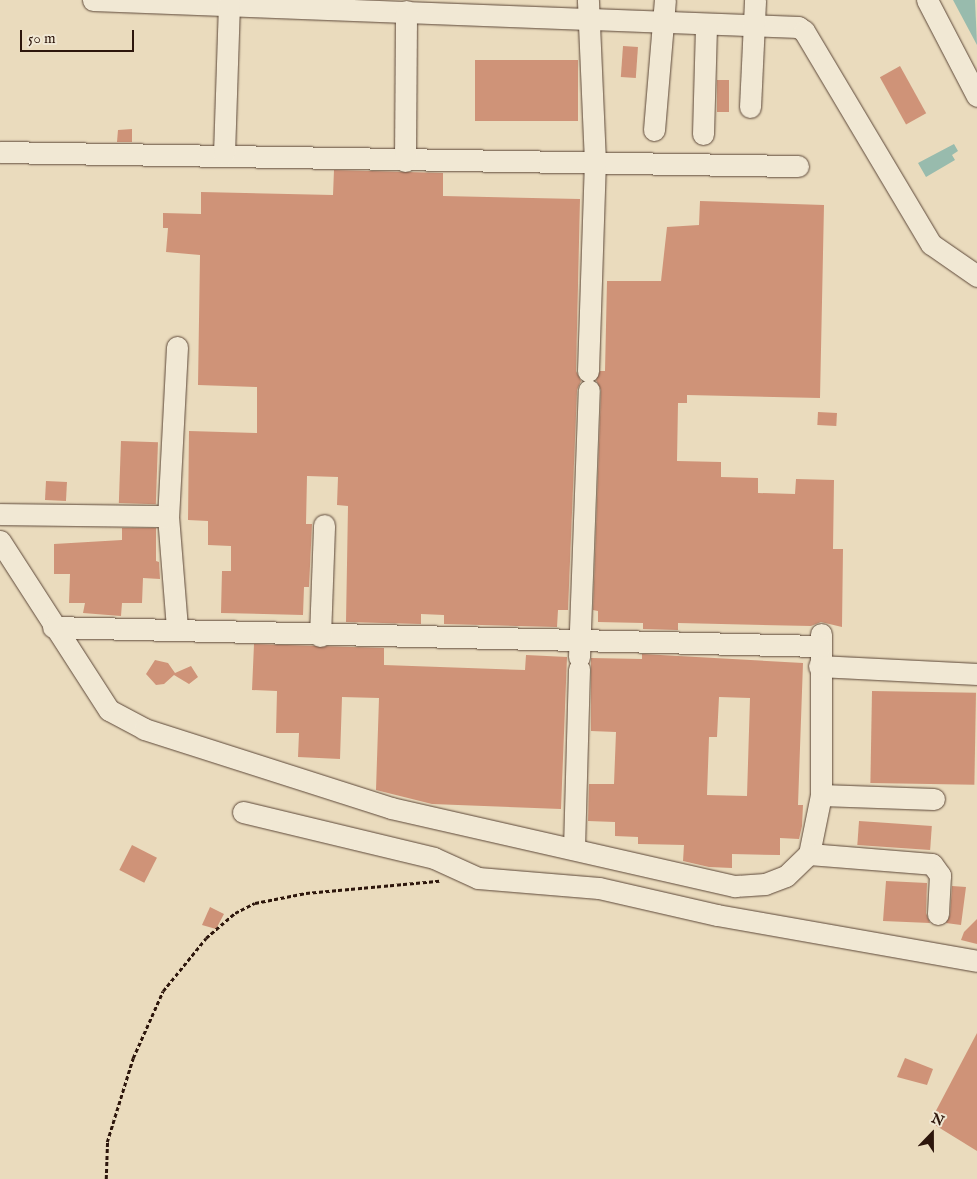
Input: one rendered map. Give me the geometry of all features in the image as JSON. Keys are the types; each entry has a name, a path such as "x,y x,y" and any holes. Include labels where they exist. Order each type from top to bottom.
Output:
{"street":[{"path":"93,0 406,11 588,10 664,23 792,25 804,31 923,232 946,258 977,276"},
{"path":"654,130 665,0"},
{"path":"750,107 755,0"},
{"path":"928,0 977,96"},
{"path":"224,154 229,4"},
{"path":"574,848 595,162 588,10"},
{"path":"405,161 406,11"},
{"path":"703,134 706,24"},
{"path":"0,152 224,154 405,161 798,166"},
{"path":"177,348 168,516 177,629"},
{"path":"0,514 168,516"},
{"path":"320,636 324,525"},
{"path":"0,541 53,627 109,710 144,729 391,808 735,886 765,884 786,876 809,854 821,795 820,649"},
{"path":"53,627 177,629 320,636 579,655 820,649 977,674"},
{"path":"821,795 934,799"},
{"path":"243,812 434,858 478,878 599,888 717,915 977,961"},
{"path":"809,854 932,864 940,875 938,914"}],"path":[{"path":"106,1179 107,1142 132,1058 162,991 206,938 235,912 255,904 306,893 442,881"}],"shaded area":[{"path":"953,0 975,0 977,45"},
{"path":"954,144 958,151 952,155 955,160 926,177 918,163"}],"building":[{"path":"623,46 638,47 636,78 621,77"},
{"path":"475,60 578,60 578,121 475,121"},
{"path":"900,66 926,113 906,124 880,77"},
{"path":"717,80 729,80 729,112 717,112"},
{"path":"132,129 132,142 117,142 118,130"},
{"path":"334,170 443,173 443,196 580,199 576,371 581,381 577,390 568,610 558,610 557,627 444,624 444,615 421,614 421,624 346,622 348,506 337,505 338,477 307,476 306,524 312,524 309,587 304,587 303,615 221,613 222,571 231,571 231,546 208,545 208,521 188,520 189,431 257,433 257,387 198,385 200,255 166,252 168,228 163,228 163,213 201,214 201,192 333,195"},
{"path":"700,201 824,205 820,398 687,395 687,403 678,403 677,461 721,462 721,477 758,478 758,493 795,494 796,479 834,480 833,549 843,549 842,627 821,622 811,626 678,623 678,630 643,629 643,623 598,622 598,611 593,610 601,390 596,380 600,371 605,371 607,281 661,281 667,227 699,225"},
{"path":"818,412 837,413 836,426 817,425"},
{"path":"121,441 158,442 156,504 119,503"},
{"path":"46,481 67,482 66,501 45,500"},
{"path":"122,528 156,528 156,561 159,562 160,579 143,578 142,603 122,603 121,616 83,613 85,603 69,603 70,574 54,574 54,544 122,540"},
{"path":"254,644 384,648 384,665 525,670 526,655 567,657 561,809 432,804 376,790 379,698 342,697 340,759 298,757 299,733 276,733 277,691 252,690"},
{"path":"642,654 803,663 798,805 803,805 802,826 799,839 780,838 780,855 732,854 732,868 709,867 683,861 684,845 638,844 638,837 615,836 615,822 588,821 589,784 614,784 616,732 591,731 591,658 642,659","holes":["719,697 750,698 747,796 707,795 709,737 717,737"]},
{"path":"155,660 168,663 175,673 191,666 198,677 189,684 174,675 164,684 156,685 146,674"},
{"path":"872,691 976,693 974,785 870,783"},
{"path":"859,821 932,826 930,850 857,845"},
{"path":"132,845 157,858 144,883 119,870"},
{"path":"886,881 927,883 926,913 930,923 883,921"},
{"path":"952,886 966,887 961,925 946,923 950,915"},
{"path":"210,907 224,914 216,929 202,925"},
{"path":"977,919 977,944 961,940 964,932"},
{"path":"977,1033 977,1151 930,1122"},
{"path":"905,1058 933,1069 927,1085 897,1077"}]}
